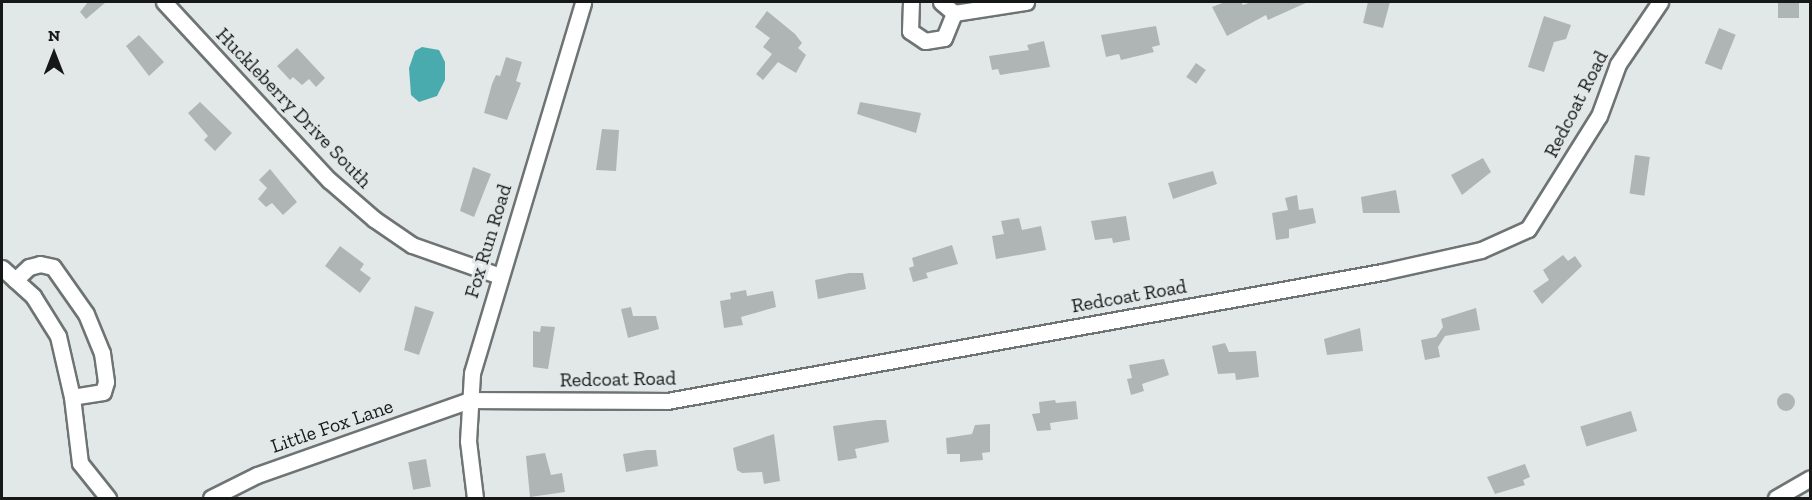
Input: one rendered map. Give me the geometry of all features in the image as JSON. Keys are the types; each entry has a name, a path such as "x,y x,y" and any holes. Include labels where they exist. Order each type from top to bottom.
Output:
{"street":[{"name":"Huckleberry Drive South","path":"164,2 329,180 374,219 412,245 500,276"},
{"name":"Fox Run Road","path":"475,498 468,441 470,400 479,345 583,2"},
{"path":"911,2 908,16 910,31 926,41 944,38 954,13"},
{"path":"941,2 954,13 1026,2"},
{"name":"Redcoat Road","path":"470,400 667,401 1382,272 1481,250 1528,229 1599,116 1618,64 1660,2"},
{"path":"15,280 29,267 40,264 53,267 86,314 102,353 106,382 103,392 72,397"},
{"path":"2,268 33,296 58,336 72,397 80,463 108,498"},
{"name":"Little Fox Lane","path":"211,498 257,475 470,400"},
{"path":"1776,498 1810,478"}],"water":[{"path":"422,47 439,50 445,62 445,80 437,96 419,102 411,95 409,68 415,51"}],"building":[{"path":"88,2 106,2 86,19 80,12"},
{"path":"1225,2 1241,2 1243,5 1251,2 1308,2 1268,20 1266,15 1227,36 1212,7"},
{"path":"1368,2 1390,2 1383,28 1363,23"},
{"path":"1778,2 1799,2 1799,18 1778,18"},
{"path":"767,11 795,34 802,43 798,48 806,55 796,73 778,62 763,80 756,74 772,54 763,47 770,38 755,27"},
{"path":"1544,16 1571,25 1566,39 1554,42 1544,72 1528,67"},
{"path":"1156,26 1160,45 1152,47 1154,52 1121,60 1119,54 1106,57 1101,35"},
{"path":"1719,28 1736,35 1721,70 1705,63"},
{"path":"139,35 164,62 149,76 126,46"},
{"path":"1044,41 1050,67 1000,75 998,69 992,70 989,56 1029,50 1027,45"},
{"path":"297,48 325,78 316,87 309,79 302,85 293,77 290,80 277,66"},
{"path":"506,57 522,62 516,81 521,83 507,120 484,113 492,84 496,75 500,76"},
{"path":"1196,63 1206,70 1196,84 1186,77"},
{"path":"200,102 232,133 215,151 204,140 208,136 188,113"},
{"path":"860,102 921,113 916,133 857,114"},
{"path":"602,129 619,130 616,171 596,170"},
{"path":"1635,155 1650,157 1644,196 1630,194"},
{"path":"1483,158 1491,172 1462,195 1451,175"},
{"path":"473,167 491,174 474,217 460,211"},
{"path":"270,169 297,202 283,215 272,203 266,207 258,199 267,188 259,180"},
{"path":"1213,171 1217,184 1173,199 1168,183"},
{"path":"1396,190 1400,213 1363,213 1361,197"},
{"path":"1297,195 1299,210 1313,208 1316,223 1289,229 1289,238 1276,240 1272,213 1288,210 1285,198"},
{"path":"1126,216 1130,240 1113,243 1112,238 1095,240 1091,221"},
{"path":"1019,218 1022,230 1041,226 1046,250 996,259 992,236 1004,234 1001,221"},
{"path":"952,245 958,264 926,273 928,278 913,282 909,268 914,266 912,258"},
{"path":"340,246 364,264 360,270 371,278 360,293 325,266"},
{"path":"1563,255 1568,261 1575,256 1582,266 1542,304 1533,291 1549,280 1543,270"},
{"path":"849,273 863,273 866,289 818,299 815,280"},
{"path":"746,290 747,296 773,291 776,307 741,317 743,325 724,328 720,301 731,299 730,293"},
{"path":"415,306 434,312 419,355 404,350"},
{"path":"631,307 633,316 656,316 659,329 628,338 621,309"},
{"path":"1476,308 1480,330 1445,336 1438,347 1440,357 1425,360 1421,340 1436,337 1443,327 1441,319"},
{"path":"541,326 555,327 548,369 533,367 533,331 540,332"},
{"path":"1360,328 1363,351 1327,355 1324,339"},
{"path":"1225,343 1229,352 1256,351 1259,377 1236,380 1235,373 1218,374 1212,346"},
{"path":"1164,359 1169,375 1142,384 1144,391 1131,395 1127,379 1132,378 1129,365"},
{"path":"1782,393 1790,393 1795,398 1793,409 1782,411 1777,406 1777,398"},
{"path":"1055,400 1056,403 1076,401 1078,419 1050,423 1051,430 1037,431 1032,414 1040,413 1039,402"},
{"path":"1631,411 1637,431 1586,447 1580,426"},
{"path":"886,420 889,442 855,449 857,458 838,461 833,426"},
{"path":"990,424 990,452 982,453 983,460 960,462 960,454 947,454 946,438 972,434 975,425"},
{"path":"774,434 780,481 764,484 762,472 742,473 737,470 733,448"},
{"path":"656,450 658,466 626,472 623,454"},
{"path":"545,453 551,475 562,473 565,492 530,497 526,456"},
{"path":"426,459 431,487 413,490 408,462"},
{"path":"1525,464 1530,477 1523,480 1525,485 1495,494 1487,477"}]}
